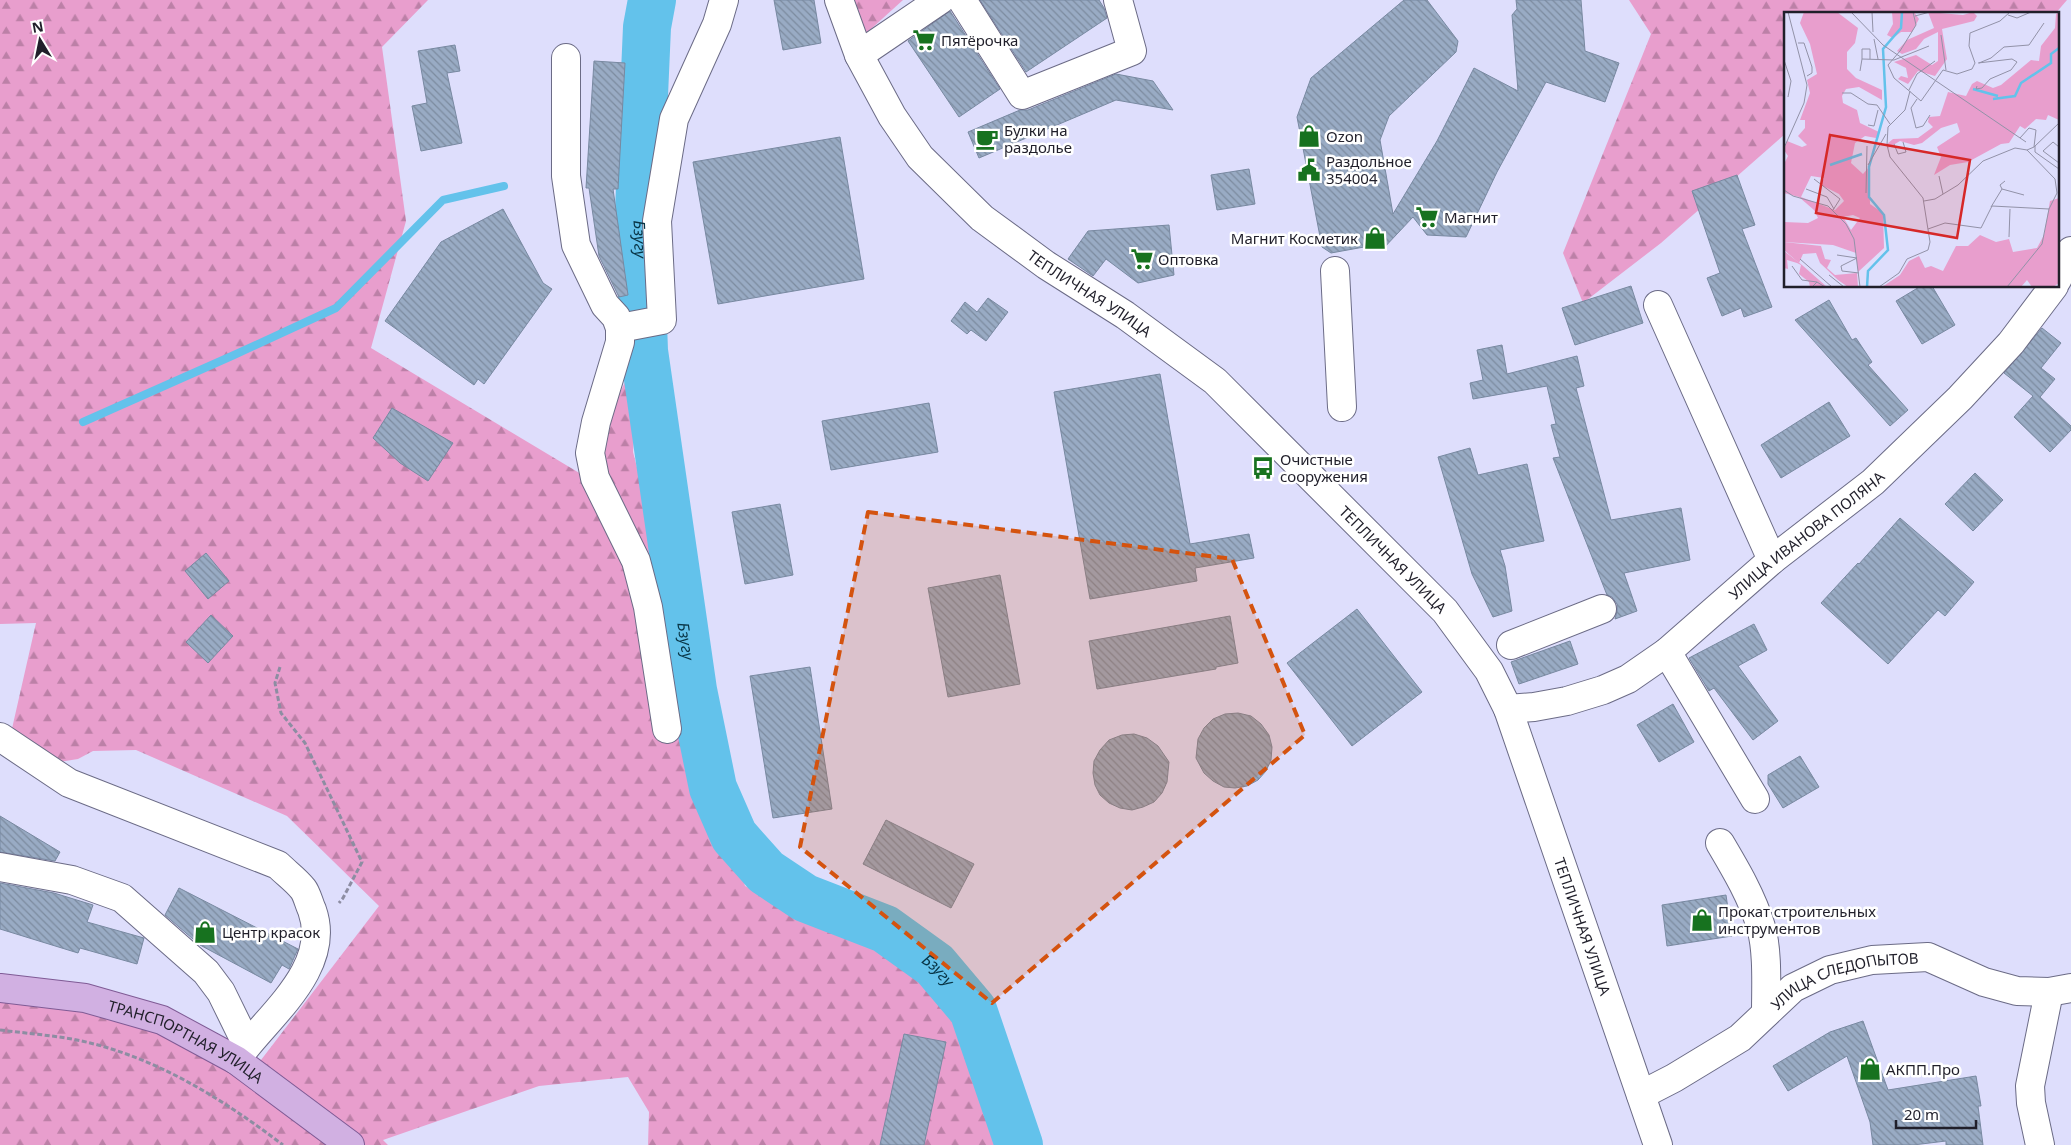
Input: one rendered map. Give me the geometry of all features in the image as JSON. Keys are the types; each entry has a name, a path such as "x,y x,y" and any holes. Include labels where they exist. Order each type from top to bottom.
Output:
{"main road":[{"name":"ТРАНСПОРТНАЯ УЛИЦА","path":"0,988 86,998 162,1020 241,1052 350,1145"}],"street":[{"path":"620,328 662,320 657,221 674,120 717,24 724,0"},
{"name":"ТЕПЛИЧНАЯ УЛИЦА","path":"839,0 859,55 892,116 920,157 982,218 1046,265 1125,315 1215,382 1445,611 1490,670 1508,709 1658,1145"},
{"path":"859,55 940,0"},
{"path":"962,0 1022,95 1132,51 1118,0"},
{"path":"566,58 566,176 576,245 605,305 616,317 620,328 620,342 596,422 590,452 595,478 636,561 648,607 667,729"},
{"path":"2058,278 2071,251"},
{"path":"1335,271 1342,408"},
{"name":"УЛИЦА ИВАНОВА ПОЛЯНА","path":"1508,709 1534,707 1567,701 1603,690 1628,679 1667,652 1772,560 1873,482 2011,344 2053,288"},
{"path":"1658,305 1772,560"},
{"path":"1510,645 1602,609"},
{"path":"1667,652 1755,799"},
{"path":"0,738 69,783 278,865 304,890 316,924 314,953 298,986 241,1052"},
{"path":"1720,843 1744,884 1761,928 1765,965 1766,1013"},
{"path":"0,867 72,880 122,898 206,972 221,992 241,1052"},
{"name":"УЛИЦА СЛЕДОПЫТОВ","path":"1641,1095 1674,1078 1740,1038 1793,988 1830,970 1872,960 1928,957 1984,982 2017,991 2060,990"},
{"path":"2040,1145 2031,1103 2030,1086 2060,990"}],"path":[{"path":"280,667 275,683 281,713 305,743 362,862 343,898"},
{"path":"0,1030 74,1040 151,1064 183,1079 217,1099 283,1145"}],"highlighted area":[{"path":"868,512 1232,559 1305,735 992,1003 800,847"}],"green space":[{"path":"0,0 428,0 382,47 406,221 371,348 581,474 638,355 633,452 745,886 954,981 995,1145 648,1145 649,1112 628,1077 539,1086 383,1140 388,1145 0,1145 0,976 66,981 191,1023 261,1060 379,906 287,816 136,750 93,751 78,759 59,762 11,733 36,623 0,624"},
{"path":"847,0 903,0 861,38"},
{"path":"1629,0 2067,0 2057,12 1784,12 1784,135 1661,243 1583,303 1563,253 1651,34"}],"building":[{"path":"774,0 814,0 821,43 783,50"},
{"path":"980,0 1099,0 1107,18 1026,72"},
{"path":"1404,0 1427,0 1458,41 1456,52 1389,116 1380,140 1393,214 1437,141 1474,68 1518,91 1512,15 1517,9 1516,0 1581,0 1585,51 1619,63 1605,102 1546,82 1497,172 1466,237 1427,235 1413,217 1381,251 1375,245 1331,253 1322,247 1297,117 1311,78"},
{"path":"950,11 1000,89 959,117 908,41"},
{"path":"455,45 460,71 447,73 462,143 421,151 412,106 427,103 418,51"},
{"path":"594,61 625,63 618,189 613,189 628,295 619,297 599,256 589,188 586,188"},
{"path":"1116,74 1153,81 1173,110 1116,100 979,158 968,132 1020,110 1028,110"},
{"path":"840,137 864,279 718,304 693,162"},
{"path":"1249,169 1255,204 1217,210 1211,175"},
{"path":"1737,175 1755,225 1742,229 1772,307 1744,317 1741,308 1722,316 1707,278 1720,273 1692,191"},
{"path":"503,209 543,283 552,289 484,384 478,379 474,385 385,321 441,242"},
{"path":"1169,225 1174,275 1138,283 1106,259 1093,276 1068,259 1088,231"},
{"path":"1631,286 1643,323 1575,345 1562,308"},
{"path":"1918,288 1933,288 1955,325 1922,344 1896,301"},
{"path":"988,298 1008,312 986,341 971,330 967,334 951,321 965,302 977,312"},
{"path":"1829,300 1852,340 1856,338 1872,362 1868,365 1908,410 1890,426 1795,320"},
{"path":"2042,328 2061,343 2041,368 2055,379 2040,397 2071,426 2071,430 2050,452 2014,417 2033,396 2004,373"},
{"path":"1502,345 1507,374 1577,356 1584,386 1576,388 1611,520 1681,508 1690,560 1624,573 1637,611 1615,619 1617,604 1612,597 1607,595 1553,458 1560,457 1551,425 1556,424 1547,386 1473,399 1470,383 1483,380 1477,350"},
{"path":"1160,374 1190,544 1249,534 1254,558 1195,568 1197,581 1090,599 1054,392"},
{"path":"1829,402 1850,436 1781,478 1761,445"},
{"path":"929,403 938,452 831,470 822,421"},
{"path":"392,408 453,443 428,481 400,463 373,438"},
{"path":"1470,448 1478,475 1527,464 1544,541 1500,550 1505,566 1512,611 1493,617 1472,574 1438,457"},
{"path":"1975,473 2003,500 1973,531 1945,504"},
{"path":"780,504 793,575 745,584 732,512"},
{"path":"1900,518 1974,582 1945,616 1938,610 1888,664 1821,603"},
{"path":"206,553 229,581 208,599 185,571"},
{"path":"1000,575 1020,684 948,697 928,588"},
{"path":"1357,609 1422,692 1352,746 1287,663"},
{"path":"211,615 233,636 208,663 186,642"},
{"path":"1230,616 1238,663 1216,667 1216,669 1097,689 1089,641"},
{"path":"1754,624 1767,650 1738,666 1778,721 1753,740 1714,688 1709,691 1689,658"},
{"path":"1570,641 1578,664 1519,684 1511,662"},
{"path":"810,667 832,809 773,818 750,676"},
{"path":"1673,704 1694,742 1659,762 1637,725"},
{"path":"1238,713 1251,716 1261,724 1269,735 1272,747 1271,760 1266,771 1258,780 1247,786 1224,787 1204,773 1196,758 1198,739 1204,728 1213,719 1225,714"},
{"path":"1134,734 1147,738 1158,746 1169,762 1167,782 1162,793 1154,802 1132,810 1120,808 1109,803 1100,795 1095,785 1093,773 1094,761 1100,750 1109,740 1122,735"},
{"path":"1800,756 1819,787 1783,808 1768,784 1768,775"},
{"path":"0,816 60,852 55,861 0,852"},
{"path":"886,820 974,864 951,908 863,864"},
{"path":"0,883 54,893 93,905 87,922 144,938 137,964 80,948 78,953 0,929"},
{"path":"179,888 298,949 289,969 282,965 271,983 200,945 165,915"},
{"path":"1726,895 1732,936 1667,946 1662,905"},
{"path":"1863,1021 1888,1090 1976,1076 1981,1106 1978,1106 1983,1145 1946,1145 1946,1141 1913,1145 1873,1145 1870,1122 1847,1056 1788,1091 1773,1066 1830,1032"},
{"path":"904,1034 946,1042 924,1145 880,1145"}],"waterway":[{"name":"Бзугу","path":"652,0 647,27 639,210 644,351 693,690 713,788 734,836 766,872 805,898 885,929 935,965 973,1010 1019,1145"},
{"path":"83,422 336,308 443,200 504,186"}],"place":[{"name":"Пятёрочка","path":"924,40"},
{"name":"Ozon","path":"1309,136"},
{"name":"Булки на раздолье","path":"987,139"},
{"name":"Раздольное 354004","path":"1309,170"},
{"name":"Магнит","path":"1427,217"},
{"name":"Магнит Косметик","path":"1375,238"},
{"name":"Оптовка","path":"1142,259"},
{"name":"Очистные сооружения","path":"1263,468"},
{"name":"Прокат строительных инструментов","path":"1702,920"},
{"name":"Центр красок","path":"205,932"},
{"name":"АКПП.Про","path":"1870,1069"}]}
